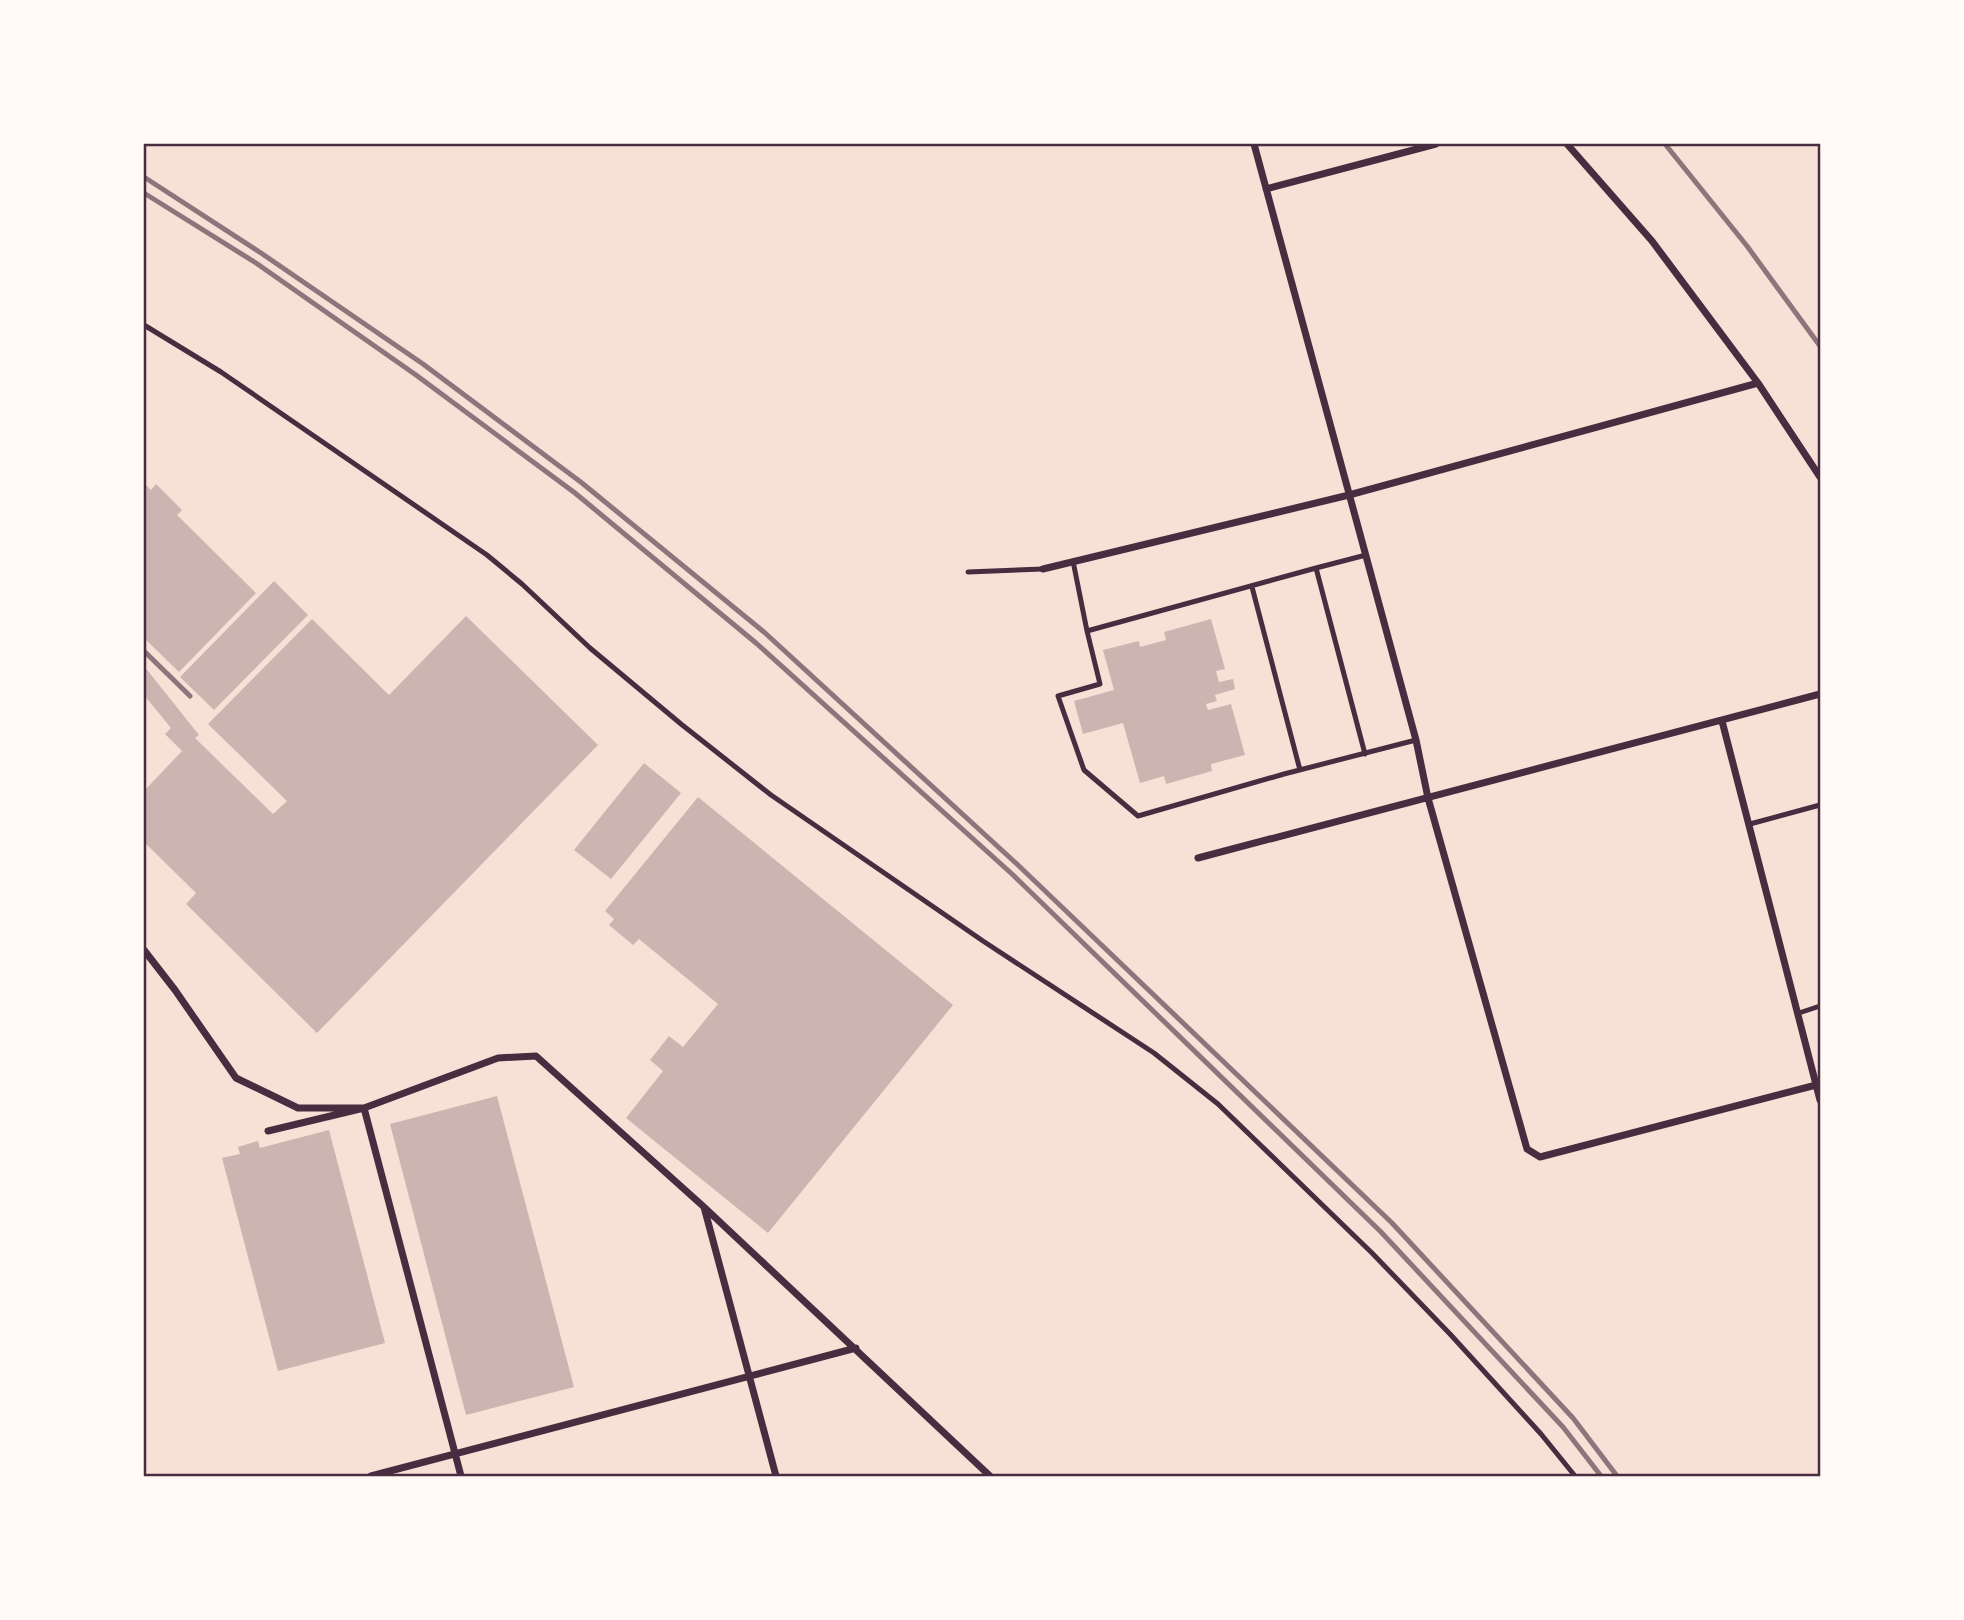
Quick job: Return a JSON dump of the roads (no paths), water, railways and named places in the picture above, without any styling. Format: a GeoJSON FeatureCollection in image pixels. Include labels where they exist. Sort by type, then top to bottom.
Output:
{"type":"FeatureCollection","features":[{"type":"Feature","properties":{"kind":"street"},"geometry":{"type":"LineString","coordinates":[[1254,144],[1416,740],[1429,798],[1527,1149],[1540,1157],[1818,1085]]}},
{"type":"Feature","properties":{"kind":"street"},"geometry":{"type":"LineString","coordinates":[[1266,189],[1436,144]]}},
{"type":"Feature","properties":{"kind":"street"},"geometry":{"type":"LineString","coordinates":[[1567,144],[1652,241],[1758,383],[1821,477]]}},
{"type":"Feature","properties":{"kind":"street"},"geometry":{"type":"LineString","coordinates":[[1043,569],[1349,495],[1758,383]]}},
{"type":"Feature","properties":{"kind":"street"},"geometry":{"type":"LineString","coordinates":[[1198,858],[1821,694]]}},
{"type":"Feature","properties":{"kind":"street"},"geometry":{"type":"LineString","coordinates":[[1722,721],[1821,1100]]}},
{"type":"Feature","properties":{"kind":"street"},"geometry":{"type":"LineString","coordinates":[[144,950],[236,1078],[298,1108],[363,1108]]}},
{"type":"Feature","properties":{"kind":"street"},"geometry":{"type":"LineString","coordinates":[[268,1131],[363,1108],[498,1058],[536,1056],[704,1207],[990,1476]]}},
{"type":"Feature","properties":{"kind":"street"},"geometry":{"type":"LineString","coordinates":[[363,1108],[460,1476]]}},
{"type":"Feature","properties":{"kind":"street"},"geometry":{"type":"LineString","coordinates":[[704,1207],[776,1476]]}},
{"type":"Feature","properties":{"kind":"street"},"geometry":{"type":"LineString","coordinates":[[371,1476],[856,1348]]}},
{"type":"Feature","properties":{"kind":"lane"},"geometry":{"type":"LineString","coordinates":[[144,325],[221,372],[487,555],[600,656],[771,795],[1190,1081],[1353,1235],[1450,1334],[1541,1434],[1575,1476]]}},
{"type":"Feature","properties":{"kind":"lane"},"geometry":{"type":"LineString","coordinates":[[1087,631],[1366,555]]}},
{"type":"Feature","properties":{"kind":"lane"},"geometry":{"type":"LineString","coordinates":[[1073,561],[1100,684],[1058,696],[1084,770],[1138,816],[1416,740]]}},
{"type":"Feature","properties":{"kind":"lane"},"geometry":{"type":"LineString","coordinates":[[1316,568],[1365,754]]}},
{"type":"Feature","properties":{"kind":"lane"},"geometry":{"type":"LineString","coordinates":[[968,572],[1043,569]]}},
{"type":"Feature","properties":{"kind":"lane"},"geometry":{"type":"LineString","coordinates":[[1252,587],[1300,770]]}},
{"type":"Feature","properties":{"kind":"lane"},"geometry":{"type":"LineString","coordinates":[[1750,824],[1821,805]]}},
{"type":"Feature","properties":{"kind":"lane"},"geometry":{"type":"LineString","coordinates":[[1799,1013],[1821,1006]]}},
{"type":"Feature","properties":{"kind":"railway"},"geometry":{"type":"LineString","coordinates":[[1665,144],[1747,246],[1820,346]]}},
{"type":"Feature","properties":{"kind":"railway"},"geometry":{"type":"LineString","coordinates":[[144,177],[423,364],[582,483],[764,632],[1019,866],[1392,1223],[1573,1418],[1617,1476]]}},
{"type":"Feature","properties":{"kind":"railway"},"geometry":{"type":"LineString","coordinates":[[144,193],[256,263],[416,375],[575,493],[756,643],[1012,874],[1381,1232],[1563,1427],[1601,1476]]}},
{"type":"Feature","properties":{"kind":"railway"},"geometry":{"type":"LineString","coordinates":[[144,651],[190,696]]}}]}
